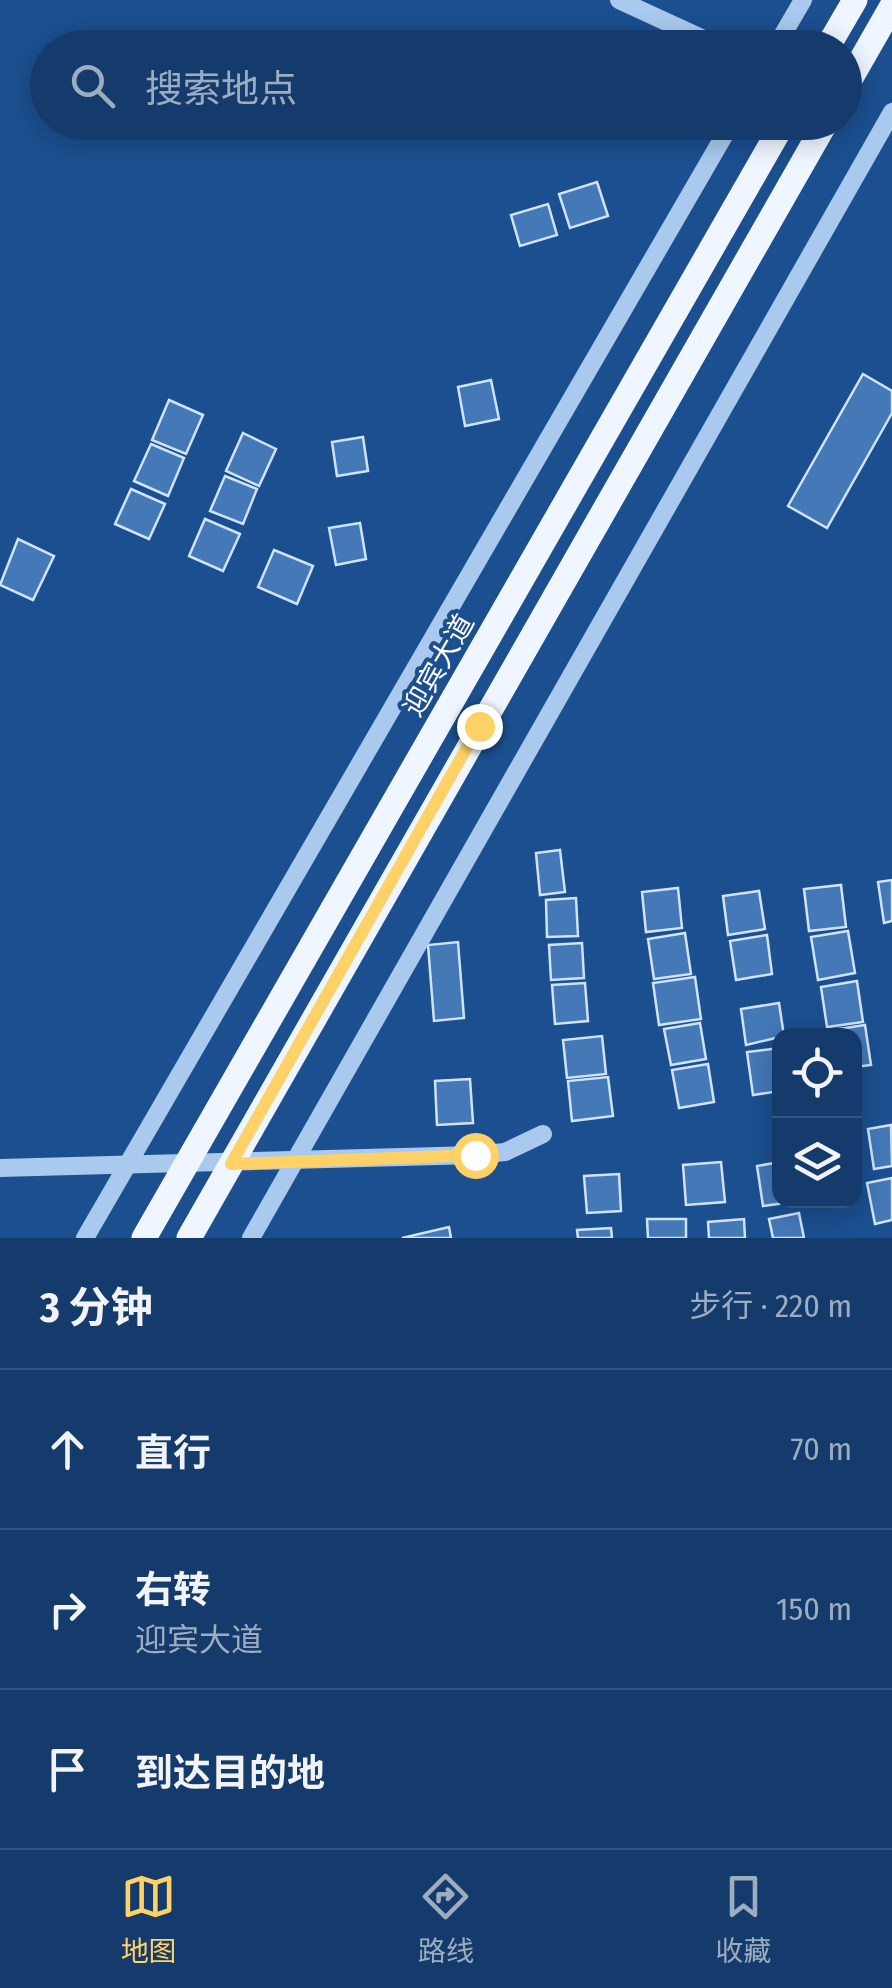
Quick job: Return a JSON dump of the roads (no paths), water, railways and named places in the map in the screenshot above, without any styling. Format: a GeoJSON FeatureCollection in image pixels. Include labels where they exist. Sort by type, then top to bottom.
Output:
{"type":"FeatureCollection","features":[{"type":"Feature","properties":{"kind":"main road"},"geometry":{"type":"LineString","coordinates":[[837,30],[854,0]]}},
{"type":"Feature","properties":{"kind":"main road"},"geometry":{"type":"LineString","coordinates":[[862,58],[892,6]]}},
{"type":"Feature","properties":{"kind":"main road","name":"迎宾大道"},"geometry":{"type":"LineString","coordinates":[[144,1238],[774,140]]}},
{"type":"Feature","properties":{"kind":"main road"},"geometry":{"type":"LineString","coordinates":[[189,1238],[816,140]]}},
{"type":"Feature","properties":{"kind":"street"},"geometry":{"type":"LineString","coordinates":[[619,0],[684,30]]}},
{"type":"Feature","properties":{"kind":"street"},"geometry":{"type":"LineString","coordinates":[[786,30],[803,0]]}},
{"type":"Feature","properties":{"kind":"street"},"geometry":{"type":"LineString","coordinates":[[251,1238],[892,112]]}},
{"type":"Feature","properties":{"kind":"street"},"geometry":{"type":"LineString","coordinates":[[84,1238],[722,140]]}},
{"type":"Feature","properties":{"kind":"street"},"geometry":{"type":"LineString","coordinates":[[0,1168],[475,1155],[506,1152],[543,1134]]}}]}
